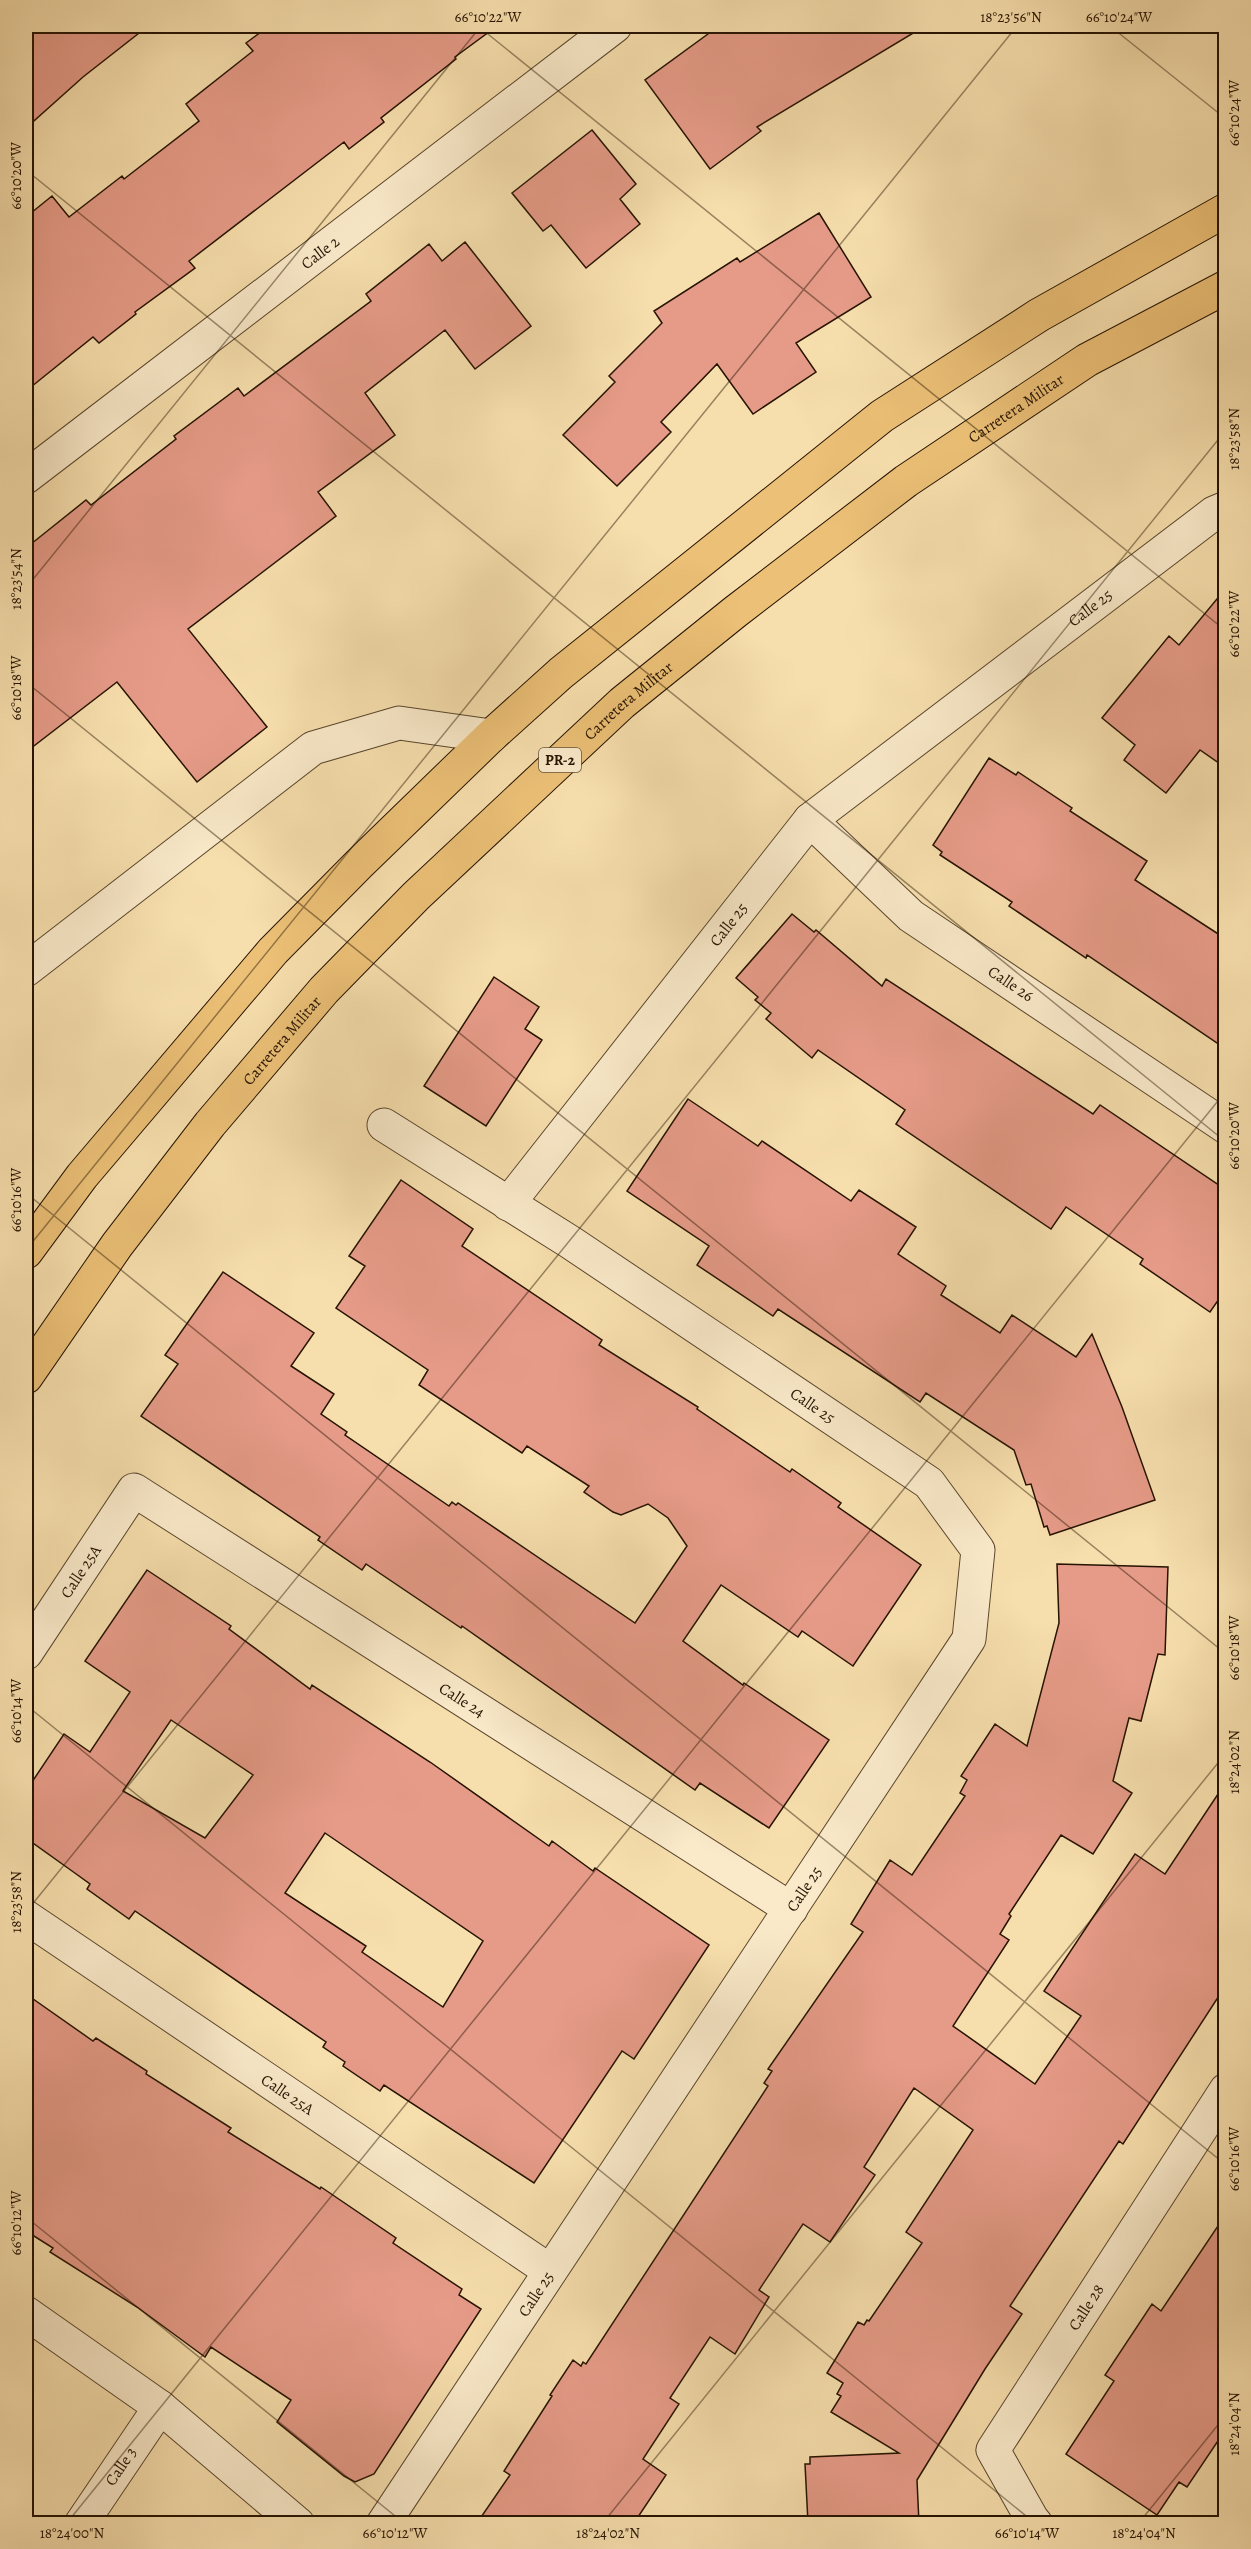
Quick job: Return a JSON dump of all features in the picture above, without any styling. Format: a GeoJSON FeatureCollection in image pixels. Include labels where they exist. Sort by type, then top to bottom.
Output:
{"type":"FeatureCollection","features":[{"type":"Feature","properties":{"kind":"main road"},"geometry":{"type":"LineString","coordinates":[[26,1252],[82,1176],[273,951],[358,864],[491,736],[561,673],[882,416],[1039,315],[1226,210]]}},
{"type":"Feature","properties":{"kind":"main road","name":"Carretera Militar"},"geometry":{"type":"LineString","coordinates":[[26,1377],[117,1245],[203,1133],[324,990],[425,888],[622,703],[735,612],[906,482],[1088,360],[1226,287]]}},
{"type":"Feature","properties":{"kind":"street","name":"Calle 2"},"geometry":{"type":"LineString","coordinates":[[26,477],[615,26]]}},
{"type":"Feature","properties":{"kind":"street","name":"Calle 25"},"geometry":{"type":"LineString","coordinates":[[383,2523],[969,1639],[978,1550],[929,1483],[570,1242],[508,1204],[810,820],[1222,517]]}},
{"type":"Feature","properties":{"kind":"street"},"geometry":{"type":"LineString","coordinates":[[26,970],[313,748],[399,723],[491,736]]}},
{"type":"Feature","properties":{"kind":"street","name":"Calle 26"},"geometry":{"type":"LineString","coordinates":[[810,820],[911,916],[1226,1127]]}},
{"type":"Feature","properties":{"kind":"street"},"geometry":{"type":"LineString","coordinates":[[384,1125],[508,1204]]}},
{"type":"Feature","properties":{"kind":"street","name":"Calle 24"},"geometry":{"type":"LineString","coordinates":[[134,1490],[791,1909]]}},
{"type":"Feature","properties":{"kind":"street","name":"Calle 25A"},"geometry":{"type":"LineString","coordinates":[[26,1653],[134,1490]]}},
{"type":"Feature","properties":{"kind":"street","name":"Calle 25A"},"geometry":{"type":"LineString","coordinates":[[26,1917],[550,2271]]}},
{"type":"Feature","properties":{"kind":"street","name":"Calle 28"},"geometry":{"type":"LineString","coordinates":[[1036,2523],[993,2450],[1226,2090]]}},
{"type":"Feature","properties":{"kind":"street"},"geometry":{"type":"LineString","coordinates":[[26,2313],[160,2407],[298,2523]]}},
{"type":"Feature","properties":{"kind":"street","name":"Calle 3"},"geometry":{"type":"LineString","coordinates":[[81,2523],[160,2407]]}},
{"type":"Feature","properties":{"kind":"building"},"geometry":{"type":"Polygon","coordinates":[[[26,26],[148,26],[83,77],[26,128],[26,26]]]}},
{"type":"Feature","properties":{"kind":"building"},"geometry":{"type":"Polygon","coordinates":[[[269,26],[497,26],[455,57],[456,59],[381,118],[384,122],[349,149],[344,142],[189,261],[195,268],[135,312],[136,314],[99,343],[93,337],[26,391],[26,217],[52,196],[69,217],[122,176],[124,179],[199,121],[186,104],[253,51],[246,43],[269,26]]]}},
{"type":"Feature","properties":{"kind":"building"},"geometry":{"type":"Polygon","coordinates":[[[719,26],[925,26],[757,127],[761,131],[710,169],[645,80],[719,26]]]}},
{"type":"Feature","properties":{"kind":"building"},"geometry":{"type":"Polygon","coordinates":[[[592,130],[636,184],[620,199],[640,224],[586,268],[551,225],[543,231],[512,193],[592,130]]]}},
{"type":"Feature","properties":{"kind":"building"},"geometry":{"type":"Polygon","coordinates":[[[819,213],[871,297],[796,343],[816,372],[753,414],[717,364],[661,422],[671,432],[617,486],[563,435],[615,382],[609,376],[662,323],[654,311],[737,258],[740,262],[819,213]]]}},
{"type":"Feature","properties":{"kind":"building"},"geometry":{"type":"Polygon","coordinates":[[[465,242],[531,326],[475,369],[445,330],[365,393],[395,435],[318,492],[336,516],[188,629],[267,727],[197,782],[117,682],[26,752],[26,548],[86,500],[91,505],[176,439],[174,436],[238,388],[244,396],[371,301],[366,294],[429,244],[442,261],[465,242]]]}},
{"type":"Feature","properties":{"kind":"building"},"geometry":{"type":"Polygon","coordinates":[[[1226,588],[1226,768],[1200,750],[1166,793],[1124,760],[1135,745],[1102,718],[1169,636],[1179,645],[1226,588]]]}},
{"type":"Feature","properties":{"kind":"building"},"geometry":{"type":"Polygon","coordinates":[[[989,758],[1016,775],[1018,772],[1072,808],[1070,811],[1147,861],[1135,880],[1226,939],[1226,1049],[1087,955],[1086,958],[1009,906],[1012,902],[940,855],[942,852],[933,845],[989,758]]]}},
{"type":"Feature","properties":{"kind":"building"},"geometry":{"type":"Polygon","coordinates":[[[792,914],[814,932],[816,930],[882,986],[886,979],[1093,1114],[1100,1105],[1226,1190],[1226,1289],[1210,1312],[1140,1264],[1143,1259],[1066,1207],[1051,1229],[896,1124],[905,1110],[818,1050],[812,1058],[766,1019],[771,1013],[755,1000],[758,997],[736,978],[792,914]]]}},
{"type":"Feature","properties":{"kind":"building"},"geometry":{"type":"Polygon","coordinates":[[[494,977],[539,1007],[525,1029],[542,1040],[486,1126],[424,1086],[494,977]]]}},
{"type":"Feature","properties":{"kind":"building"},"geometry":{"type":"Polygon","coordinates":[[[688,1099],[758,1146],[762,1141],[851,1201],[859,1190],[916,1227],[898,1254],[946,1286],[941,1295],[1000,1333],[1012,1315],[1076,1357],[1092,1334],[1122,1407],[1155,1500],[1050,1535],[1047,1526],[1044,1527],[1031,1484],[1026,1485],[1014,1450],[926,1393],[920,1402],[778,1309],[773,1316],[697,1265],[709,1246],[627,1191],[688,1099]]]}},
{"type":"Feature","properties":{"kind":"building"},"geometry":{"type":"Polygon","coordinates":[[[401,1180],[473,1229],[462,1246],[602,1340],[599,1345],[698,1407],[697,1409],[790,1472],[792,1469],[841,1503],[838,1507],[921,1565],[853,1666],[802,1631],[798,1637],[721,1585],[683,1641],[743,1685],[744,1683],[829,1740],[769,1828],[700,1783],[695,1790],[462,1626],[461,1628],[366,1564],[362,1570],[318,1540],[320,1537],[141,1416],[178,1364],[165,1355],[223,1272],[314,1333],[291,1366],[334,1394],[321,1414],[347,1432],[345,1435],[449,1506],[452,1502],[456,1505],[458,1503],[635,1623],[687,1546],[668,1518],[648,1504],[621,1515],[613,1512],[584,1492],[589,1486],[527,1446],[522,1453],[419,1385],[428,1370],[336,1308],[365,1266],[349,1256],[401,1180]]]}},
{"type":"Feature","properties":{"kind":"building"},"geometry":{"type":"Polygon","coordinates":[[[1057,1564],[1168,1567],[1165,1655],[1158,1654],[1141,1721],[1129,1718],[1113,1781],[1132,1793],[1093,1854],[1061,1835],[1009,1914],[1011,1916],[1000,1934],[1009,1940],[953,2026],[1035,2084],[1081,2016],[1044,1991],[1135,1854],[1165,1874],[1226,1782],[1226,1985],[1123,2144],[1119,2141],[1010,2306],[1022,2314],[985,2369],[917,2480],[919,2523],[808,2523],[805,2464],[810,2464],[810,2457],[899,2453],[831,2412],[841,2396],[837,2394],[843,2383],[827,2373],[858,2322],[864,2325],[867,2320],[869,2321],[922,2243],[906,2232],[973,2130],[914,2088],[864,2167],[875,2175],[830,2242],[803,2224],[759,2290],[769,2297],[735,2354],[710,2337],[670,2398],[679,2404],[643,2459],[666,2475],[634,2523],[477,2523],[510,2475],[504,2471],[573,2360],[581,2366],[583,2362],[586,2364],[768,2086],[764,2083],[772,2071],[768,2069],[863,1932],[851,1924],[890,1860],[912,1875],[965,1796],[960,1793],[967,1780],[961,1776],[995,1724],[1027,1746],[1059,1623],[1057,1564]]]}},
{"type":"Feature","properties":{"kind":"building"},"geometry":{"type":"Polygon","coordinates":[[[147,1570],[231,1626],[229,1629],[310,1689],[312,1685],[430,1762],[549,1846],[552,1841],[593,1871],[595,1868],[709,1945],[634,2059],[622,2051],[534,2183],[384,2085],[380,2091],[343,2066],[345,2062],[323,2047],[326,2042],[135,1911],[129,1919],[87,1889],[90,1884],[26,1838],[26,1791],[64,1734],[90,1752],[130,1692],[85,1661],[147,1570]],[[171,1720],[123,1791],[205,1838],[253,1775],[171,1720]],[[325,1833],[285,1893],[366,1946],[362,1952],[443,2007],[483,1941],[325,1833]]]}},
{"type":"Feature","properties":{"kind":"building"},"geometry":{"type":"Polygon","coordinates":[[[26,1994],[93,2041],[96,2038],[147,2071],[146,2074],[231,2128],[228,2132],[320,2189],[321,2187],[396,2238],[393,2243],[462,2289],[459,2295],[481,2309],[374,2474],[355,2482],[344,2476],[277,2422],[291,2400],[211,2347],[205,2357],[137,2307],[50,2252],[53,2248],[26,2231],[26,1994]]]}},
{"type":"Feature","properties":{"kind":"building"},"geometry":{"type":"Polygon","coordinates":[[[1226,2214],[1226,2429],[1187,2487],[1179,2482],[1157,2515],[1066,2454],[1114,2381],[1105,2375],[1152,2304],[1161,2311],[1226,2214]]]}}]}
